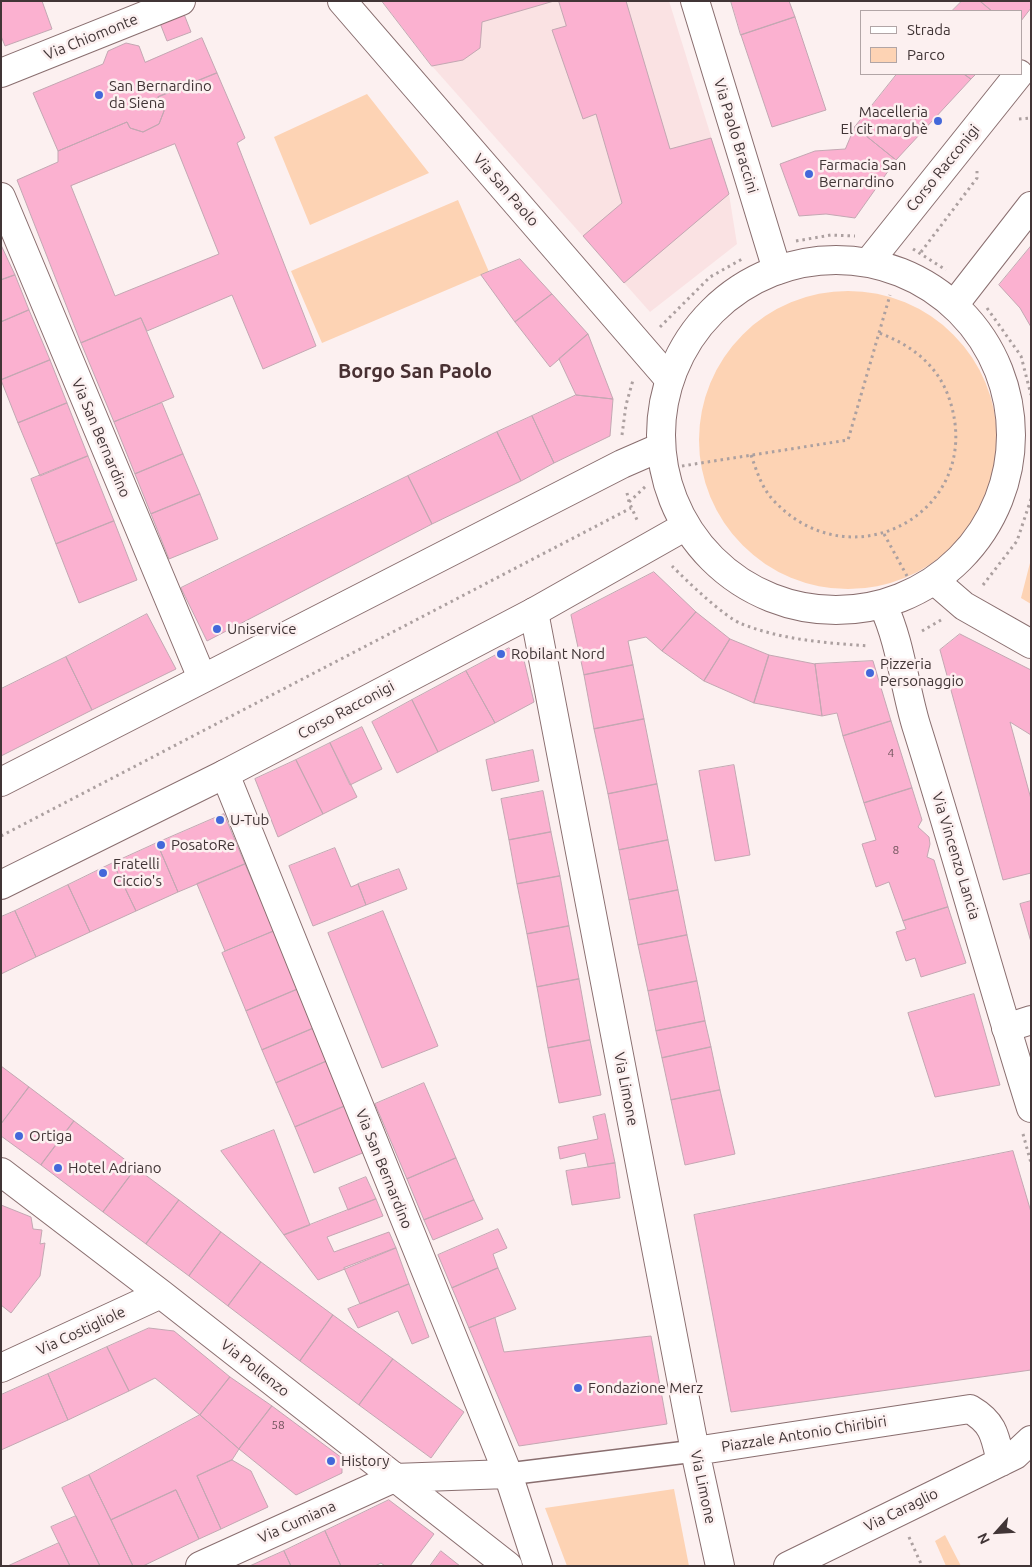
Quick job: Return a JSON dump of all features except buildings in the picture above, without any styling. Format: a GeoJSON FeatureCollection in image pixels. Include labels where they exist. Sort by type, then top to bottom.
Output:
{"type":"FeatureCollection","features":[{"type":"Feature","properties":{"kind":"street","name":"Via Chiomonte"},"geometry":{"type":"LineString","coordinates":[[1,73],[181,1]]}},
{"type":"Feature","properties":{"kind":"street","name":"Via San Paolo"},"geometry":{"type":"LineString","coordinates":[[342,1],[670,379]]}},
{"type":"Feature","properties":{"kind":"street","name":"Via Paolo Braccini"},"geometry":{"type":"LineString","coordinates":[[695,1],[773,257]]}},
{"type":"Feature","properties":{"kind":"street","name":"Corso Racconigi"},"geometry":{"type":"LineString","coordinates":[[1022,70],[1031,59]]}},
{"type":"Feature","properties":{"kind":"street","name":"Corso Racconigi"},"geometry":{"type":"LineString","coordinates":[[868,263],[886,237],[1018,75]]}},
{"type":"Feature","properties":{"kind":"street","name":"Via San Bernardino"},"geometry":{"type":"LineString","coordinates":[[1,197],[202,678]]}},
{"type":"Feature","properties":{"kind":"street"},"geometry":{"type":"LineString","coordinates":[[961,295],[1031,206]]}},
{"type":"Feature","properties":{"kind":"street"},"geometry":{"type":"LineString","coordinates":[[773,257],[868,263],[961,295],[984,344],[1020,409],[1009,461],[996,508],[971,548],[935,580],[910,595],[883,605],[826,611],[771,599],[722,569],[686,526],[672,499],[662,458],[662,412],[670,379],[694,332],[731,294],[773,257]]}},
{"type":"Feature","properties":{"kind":"street"},"geometry":{"type":"LineString","coordinates":[[1,782],[622,464],[662,458]]}},
{"type":"Feature","properties":{"kind":"street","name":"Corso Racconigi"},"geometry":{"type":"LineString","coordinates":[[1,885],[225,774],[534,612],[686,526]]}},
{"type":"Feature","properties":{"kind":"street"},"geometry":{"type":"LineString","coordinates":[[935,580],[964,606],[1031,644]]}},
{"type":"Feature","properties":{"kind":"street","name":"Via Vincenzo Lancia"},"geometry":{"type":"LineString","coordinates":[[883,605],[898,644],[913,713],[952,840],[1018,1024],[1031,1108]]}},
{"type":"Feature","properties":{"kind":"street","name":"Via Limone"},"geometry":{"type":"LineString","coordinates":[[534,612],[695,1451],[720,1566]]}},
{"type":"Feature","properties":{"kind":"street","name":"Via San Bernardino"},"geometry":{"type":"LineString","coordinates":[[225,774],[508,1474],[538,1566]]}},
{"type":"Feature","properties":{"kind":"street","name":"Via Pollenzo"},"geometry":{"type":"LineString","coordinates":[[1,1172],[161,1294],[508,1566]]}},
{"type":"Feature","properties":{"kind":"street","name":"Via Costigliole"},"geometry":{"type":"LineString","coordinates":[[1,1368],[161,1294]]}},
{"type":"Feature","properties":{"kind":"street","name":"Piazzale Antonio Chiribiri"},"geometry":{"type":"LineString","coordinates":[[394,1478],[508,1474],[695,1451],[970,1409],[985,1418],[994,1435],[1019,1454]]}},
{"type":"Feature","properties":{"kind":"street","name":"Via Caraglio"},"geometry":{"type":"LineString","coordinates":[[788,1566],[1019,1454]]}},
{"type":"Feature","properties":{"kind":"street","name":"Via Cumiana"},"geometry":{"type":"LineString","coordinates":[[200,1566],[394,1478]]}},
{"type":"Feature","properties":{"kind":"path"},"geometry":{"type":"LineString","coordinates":[[871,646],[810,642],[740,623],[697,590],[650,545],[628,502],[622,464],[621,441],[626,405],[643,346],[710,277],[773,257],[831,235],[886,237],[921,252],[961,295],[999,322],[1021,356],[1031,395]]}},
{"type":"Feature","properties":{"kind":"path"},"geometry":{"type":"LineString","coordinates":[[628,502],[662,458],[751,455],[848,440],[890,295]]}},
{"type":"Feature","properties":{"kind":"path"},"geometry":{"type":"LineString","coordinates":[[751,455],[760,480],[774,501],[797,522],[825,535],[855,539],[884,534],[911,521],[933,501],[948,476],[956,448],[956,425],[946,387],[932,366],[913,350],[897,340],[878,333]]}},
{"type":"Feature","properties":{"kind":"path"},"geometry":{"type":"LineString","coordinates":[[1,836],[631,508]]}},
{"type":"Feature","properties":{"kind":"path"},"geometry":{"type":"LineString","coordinates":[[884,534],[907,576]]}},
{"type":"Feature","properties":{"kind":"path"},"geometry":{"type":"LineString","coordinates":[[908,1536],[922,1566]]}},
{"type":"Feature","properties":{"kind":"shaded area"},"geometry":{"type":"Polygon","coordinates":[[[382,1],[669,1],[729,194],[737,244],[650,312],[432,66],[382,1]]]}},
{"type":"Feature","properties":{"kind":"green space"},"geometry":{"type":"Polygon","coordinates":[[[367,94],[429,173],[310,225],[274,137],[367,94]]]}},
{"type":"Feature","properties":{"kind":"green space"},"geometry":{"type":"Polygon","coordinates":[[[458,200],[489,272],[322,343],[291,271],[458,200]]]}},
{"type":"Feature","properties":{"kind":"green space"},"geometry":{"type":"Polygon","coordinates":[[[848,291],[877,294],[905,302],[931,316],[954,334],[972,357],[986,383],[994,411],[997,440],[994,469],[986,497],[972,523],[954,546],[931,564],[905,578],[877,586],[848,589],[819,586],[791,578],[765,564],[742,546],[724,523],[710,497],[702,469],[699,440],[702,411],[710,383],[724,357],[742,334],[765,316],[791,302],[819,294],[848,291]]]}},
{"type":"Feature","properties":{"kind":"green space"},"geometry":{"type":"Polygon","coordinates":[[[1031,559],[1031,604],[1021,598],[1031,559]]]}},
{"type":"Feature","properties":{"kind":"green space"},"geometry":{"type":"Polygon","coordinates":[[[674,1489],[689,1566],[567,1566],[545,1508],[674,1489]]]}},
{"type":"Feature","properties":{"kind":"green space"},"geometry":{"type":"Polygon","coordinates":[[[945,1535],[961,1566],[946,1566],[935,1541],[945,1535]]]}},
{"type":"Feature","properties":{"kind":"place","name":"San Bernardino da Siena"},"geometry":{"type":"Point","coordinates":[99,95]}},
{"type":"Feature","properties":{"kind":"place","name":"Macelleria El cit marghè"},"geometry":{"type":"Point","coordinates":[938,121]}},
{"type":"Feature","properties":{"kind":"place","name":"Farmacia San Bernardino"},"geometry":{"type":"Point","coordinates":[809,174]}},
{"type":"Feature","properties":{"kind":"place","name":"Uniservice"},"geometry":{"type":"Point","coordinates":[217,629]}},
{"type":"Feature","properties":{"kind":"place","name":"Robilant Nord"},"geometry":{"type":"Point","coordinates":[501,654]}},
{"type":"Feature","properties":{"kind":"place","name":"Pizzeria Personaggio"},"geometry":{"type":"Point","coordinates":[870,673]}},
{"type":"Feature","properties":{"kind":"place","name":"U-Tub"},"geometry":{"type":"Point","coordinates":[220,820]}},
{"type":"Feature","properties":{"kind":"place","name":"PosatoRe"},"geometry":{"type":"Point","coordinates":[161,845]}},
{"type":"Feature","properties":{"kind":"place","name":"Fratelli Ciccio's"},"geometry":{"type":"Point","coordinates":[103,873]}},
{"type":"Feature","properties":{"kind":"place","name":"Ortiga"},"geometry":{"type":"Point","coordinates":[19,1136]}},
{"type":"Feature","properties":{"kind":"place","name":"Hotel Adriano"},"geometry":{"type":"Point","coordinates":[58,1168]}},
{"type":"Feature","properties":{"kind":"place","name":"Fondazione Merz"},"geometry":{"type":"Point","coordinates":[578,1388]}},
{"type":"Feature","properties":{"kind":"place","name":"History"},"geometry":{"type":"Point","coordinates":[331,1461]}},
{"type":"Feature","properties":{"kind":"district","name":"Borgo San Paolo"},"geometry":{"type":"Point","coordinates":[415,371]}}]}
